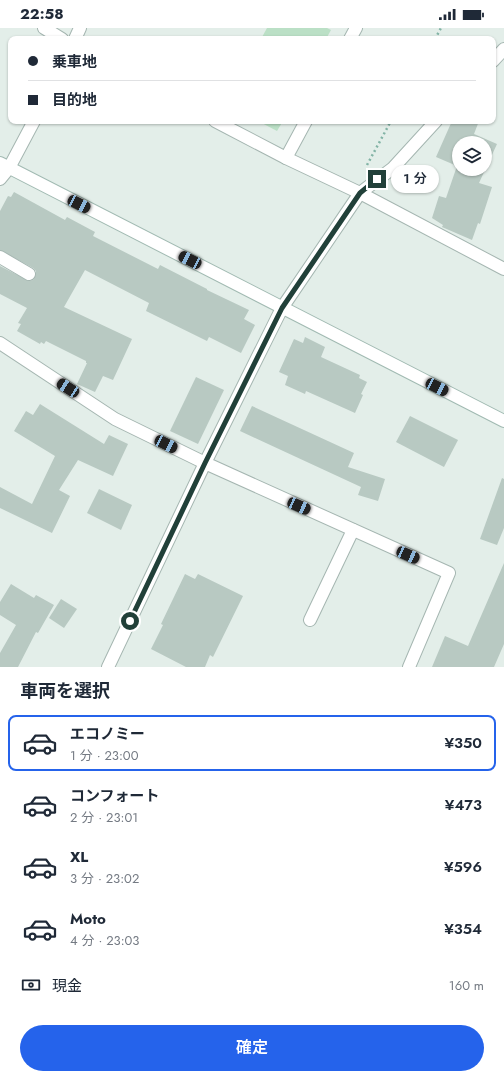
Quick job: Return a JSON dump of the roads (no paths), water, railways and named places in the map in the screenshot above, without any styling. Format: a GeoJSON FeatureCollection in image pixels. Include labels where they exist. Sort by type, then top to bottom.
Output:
{"type":"FeatureCollection","features":[{"type":"Feature","properties":{"kind":"street"},"geometry":{"type":"LineString","coordinates":[[44,28],[57,36]]}},
{"type":"Feature","properties":{"kind":"street"},"geometry":{"type":"LineString","coordinates":[[496,58],[504,49]]}},
{"type":"Feature","properties":{"kind":"street"},"geometry":{"type":"LineString","coordinates":[[0,179],[5,166],[32,124]]}},
{"type":"Feature","properties":{"kind":"street"},"geometry":{"type":"LineString","coordinates":[[221,124],[504,269]]}},
{"type":"Feature","properties":{"kind":"street"},"geometry":{"type":"LineString","coordinates":[[286,158],[304,124]]}},
{"type":"Feature","properties":{"kind":"street"},"geometry":{"type":"LineString","coordinates":[[108,667],[205,463],[282,308],[356,192],[393,168],[433,124]]}},
{"type":"Feature","properties":{"kind":"street"},"geometry":{"type":"LineString","coordinates":[[5,166],[504,421]]}},
{"type":"Feature","properties":{"kind":"street"},"geometry":{"type":"LineString","coordinates":[[0,257],[29,274]]}},
{"type":"Feature","properties":{"kind":"street"},"geometry":{"type":"LineString","coordinates":[[0,343],[114,418],[205,463],[449,573],[409,667]]}},
{"type":"Feature","properties":{"kind":"street"},"geometry":{"type":"LineString","coordinates":[[310,620],[353,530]]}}]}
